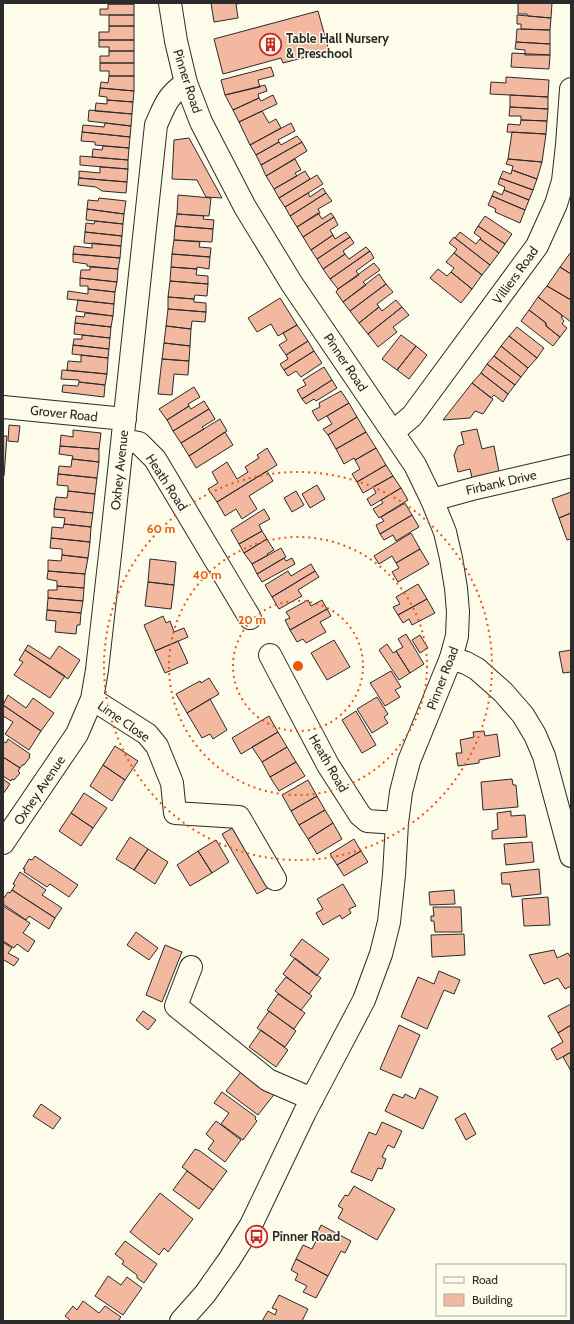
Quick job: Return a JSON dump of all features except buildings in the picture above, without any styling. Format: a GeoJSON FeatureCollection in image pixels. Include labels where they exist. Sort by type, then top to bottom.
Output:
{"type":"FeatureCollection","features":[{"type":"Feature","properties":{"kind":"street","name":"Pinner Road"},"geometry":{"type":"LineString","coordinates":[[170,3],[176,41],[186,83],[202,122],[245,208],[292,284],[415,465],[432,500],[445,532],[456,588],[458,612],[457,636],[451,658],[409,761],[401,792],[389,922],[381,954],[364,1000],[312,1099],[251,1225],[213,1283],[182,1321]]}},
{"type":"Feature","properties":{"kind":"street","name":"Oxhey Avenue"},"geometry":{"type":"LineString","coordinates":[[3,844],[77,734],[92,699],[97,670],[124,430],[156,125],[167,100],[174,91],[186,83]]}},
{"type":"Feature","properties":{"kind":"street","name":"Villiers Road"},"geometry":{"type":"LineString","coordinates":[[393,432],[412,416],[537,246],[567,181],[571,89]]}},
{"type":"Feature","properties":{"kind":"street","name":"Grover Road"},"geometry":{"type":"LineString","coordinates":[[3,407],[124,430]]}},
{"type":"Feature","properties":{"kind":"street","name":"Heath Road"},"geometry":{"type":"LineString","coordinates":[[124,430],[155,459],[250,618]]}},
{"type":"Feature","properties":{"kind":"street","name":"Firbank Drive"},"geometry":{"type":"LineString","coordinates":[[432,500],[476,488],[571,466]]}},
{"type":"Feature","properties":{"kind":"street","name":"Heath Road"},"geometry":{"type":"LineString","coordinates":[[270,654],[328,766],[360,815],[367,821],[397,823]]}},
{"type":"Feature","properties":{"kind":"street"},"geometry":{"type":"LineString","coordinates":[[451,658],[466,663],[476,669],[503,692],[523,715],[535,735],[544,756],[571,856]]}},
{"type":"Feature","properties":{"kind":"street","name":"Lime Close"},"geometry":{"type":"LineString","coordinates":[[92,699],[147,734],[158,746],[172,783],[175,812],[239,817],[275,879]]}},
{"type":"Feature","properties":{"kind":"street"},"geometry":{"type":"LineString","coordinates":[[191,967],[176,1006],[268,1080],[312,1099]]}},
{"type":"Feature","properties":{"kind":"place","name":"Table Hall Nursery & Preschool"},"geometry":{"type":"Point","coordinates":[271,45]}},
{"type":"Feature","properties":{"kind":"place","name":"Pinner Road"},"geometry":{"type":"Point","coordinates":[257,1236]}}]}
